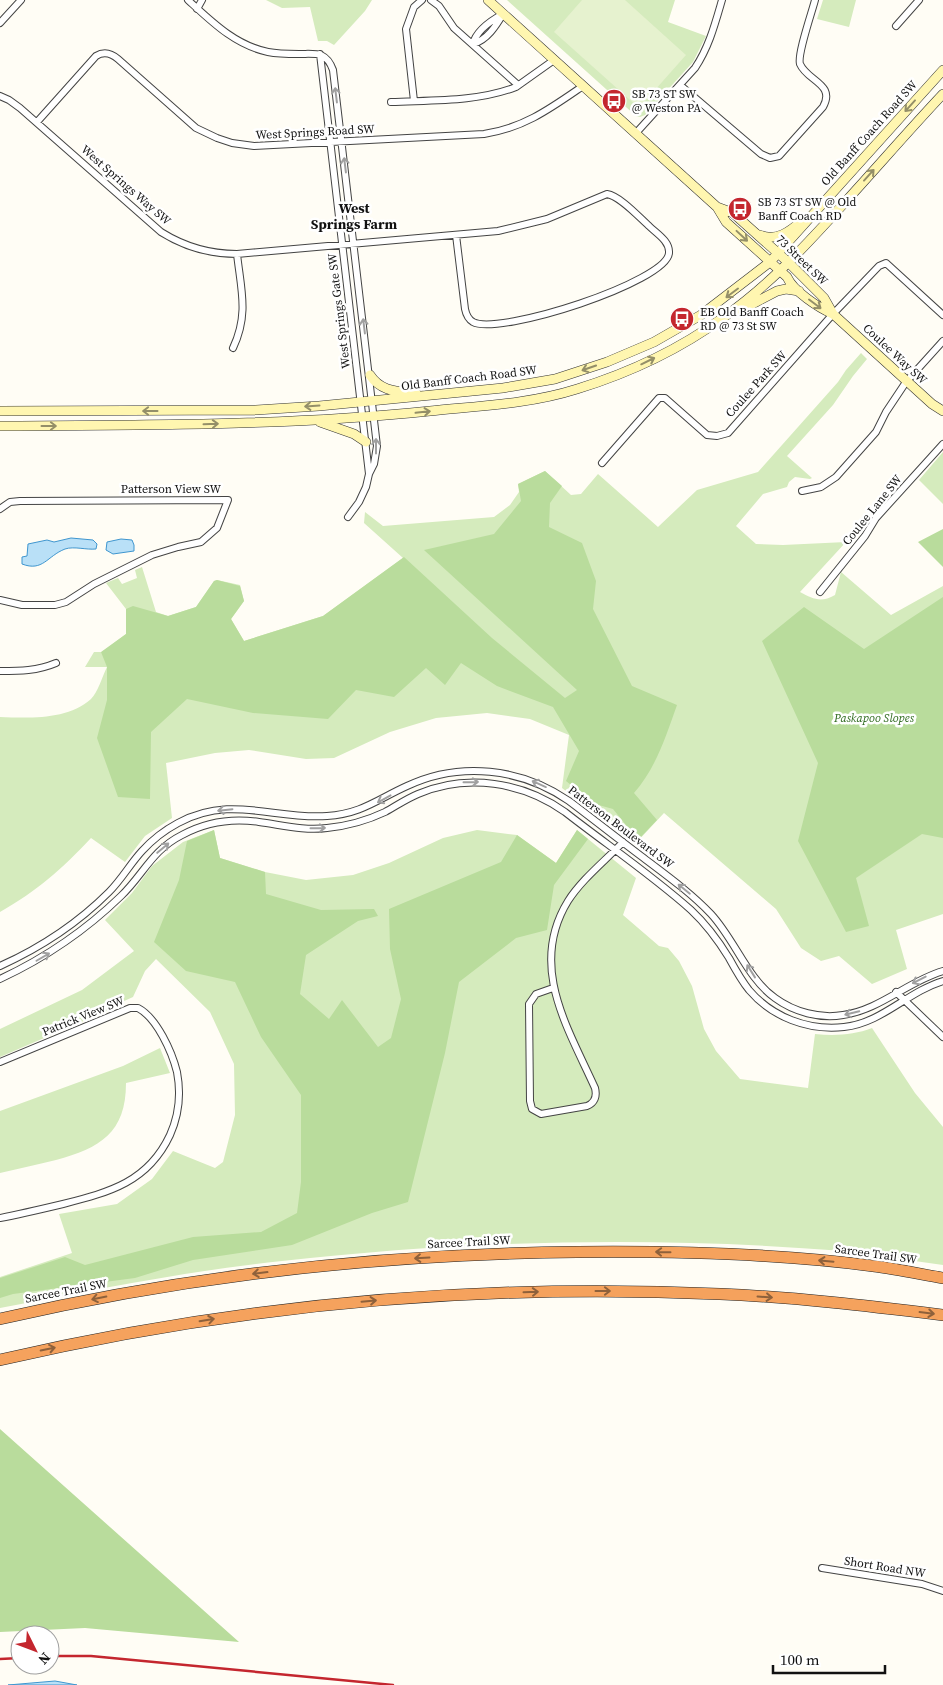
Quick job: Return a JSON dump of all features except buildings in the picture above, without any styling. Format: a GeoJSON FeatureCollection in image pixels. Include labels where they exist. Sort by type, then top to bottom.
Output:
{"type":"FeatureCollection","features":[{"type":"Feature","properties":{"kind":"highway","name":"Sarcee Trail SW"},"geometry":{"type":"LineString","coordinates":[[0,1319],[119,1295],[206,1280],[275,1271],[416,1258],[542,1252],[662,1252],[769,1257],[874,1266],[943,1278]]}},
{"type":"Feature","properties":{"kind":"highway"},"geometry":{"type":"LineString","coordinates":[[874,1266],[943,1272]]}},
{"type":"Feature","properties":{"kind":"highway"},"geometry":{"type":"LineString","coordinates":[[0,1360],[102,1338],[238,1316],[363,1301],[464,1295],[581,1291],[722,1294],[943,1314]]}},
{"type":"Feature","properties":{"kind":"main road","name":"73 Street SW"},"geometry":{"type":"LineString","coordinates":[[488,0],[717,206],[733,213],[789,263],[824,298],[833,314]]}},
{"type":"Feature","properties":{"kind":"main road","name":"Old Banff Coach Road SW"},"geometry":{"type":"LineString","coordinates":[[0,411],[256,410],[361,402],[444,395],[529,384],[555,379],[607,362],[654,342],[701,315],[753,277],[778,254],[943,70]]}},
{"type":"Feature","properties":{"kind":"main road"},"geometry":{"type":"LineString","coordinates":[[710,327],[755,294],[789,263],[943,94]]}},
{"type":"Feature","properties":{"kind":"main road"},"geometry":{"type":"LineString","coordinates":[[754,232],[763,237],[770,238],[782,235],[826,199]]}},
{"type":"Feature","properties":{"kind":"main road","name":"73 Street SW"},"geometry":{"type":"LineString","coordinates":[[717,206],[726,222],[799,291],[816,306],[833,314]]}},
{"type":"Feature","properties":{"kind":"main road"},"geometry":{"type":"LineString","coordinates":[[0,426],[188,425],[363,418],[527,400],[576,389],[645,363],[777,291],[786,289],[799,291]]}},
{"type":"Feature","properties":{"kind":"main road","name":"Coulee Way SW"},"geometry":{"type":"LineString","coordinates":[[833,314],[906,382],[943,411]]}},
{"type":"Feature","properties":{"kind":"main road"},"geometry":{"type":"LineString","coordinates":[[370,375],[376,383],[390,390],[444,395]]}},
{"type":"Feature","properties":{"kind":"main road"},"geometry":{"type":"LineString","coordinates":[[315,420],[354,434],[366,442]]}},
{"type":"Feature","properties":{"kind":"street"},"geometry":{"type":"LineString","coordinates":[[0,24],[21,0]]}},
{"type":"Feature","properties":{"kind":"street"},"geometry":{"type":"LineString","coordinates":[[188,0],[225,33],[253,47],[279,53],[320,54]]}},
{"type":"Feature","properties":{"kind":"street"},"geometry":{"type":"LineString","coordinates":[[197,8],[202,0]]}},
{"type":"Feature","properties":{"kind":"street"},"geometry":{"type":"LineString","coordinates":[[414,101],[406,29],[414,7],[422,0]]}},
{"type":"Feature","properties":{"kind":"street"},"geometry":{"type":"LineString","coordinates":[[431,0],[439,6],[454,28],[518,85]]}},
{"type":"Feature","properties":{"kind":"street"},"geometry":{"type":"LineString","coordinates":[[636,134],[696,68],[713,33],[722,0]]}},
{"type":"Feature","properties":{"kind":"street"},"geometry":{"type":"LineString","coordinates":[[680,85],[761,154],[770,158],[779,156],[824,107],[827,101],[826,91],[804,70],[799,60],[816,0]]}},
{"type":"Feature","properties":{"kind":"street"},"geometry":{"type":"LineString","coordinates":[[896,26],[919,0]]}},
{"type":"Feature","properties":{"kind":"street"},"geometry":{"type":"LineString","coordinates":[[473,44],[480,42],[496,25],[502,14]]}},
{"type":"Feature","properties":{"kind":"street","name":"West Springs Road SW"},"geometry":{"type":"LineString","coordinates":[[37,122],[96,56],[104,53],[114,55],[196,128],[232,143],[254,146],[484,134],[500,131],[533,118],[583,86]]}},
{"type":"Feature","properties":{"kind":"street","name":"West Springs Gate SW"},"geometry":{"type":"LineString","coordinates":[[320,54],[330,63],[333,70],[375,416],[376,456],[374,464],[366,487],[348,517]]}},
{"type":"Feature","properties":{"kind":"street","name":"West Springs Gate SW"},"geometry":{"type":"LineString","coordinates":[[320,54],[369,474]]}},
{"type":"Feature","properties":{"kind":"street"},"geometry":{"type":"LineString","coordinates":[[391,102],[473,98],[509,89],[518,85],[554,60]]}},
{"type":"Feature","properties":{"kind":"street","name":"West Springs Way SW"},"geometry":{"type":"LineString","coordinates":[[0,96],[9,100],[37,122],[161,232],[187,246],[208,252],[238,254],[498,231],[535,223],[574,209],[602,195],[610,194],[618,198],[666,242],[669,252],[663,264],[625,286],[587,301],[533,317],[477,323],[468,317],[465,309],[456,235]]}},
{"type":"Feature","properties":{"kind":"street"},"geometry":{"type":"LineString","coordinates":[[233,348],[241,328],[243,314],[238,254]]}},
{"type":"Feature","properties":{"kind":"street"},"geometry":{"type":"LineString","coordinates":[[833,314],[879,266],[886,263],[943,315]]}},
{"type":"Feature","properties":{"kind":"street","name":"Coulee Park SW"},"geometry":{"type":"LineString","coordinates":[[602,462],[659,398],[665,398],[707,436],[728,433],[833,314]]}},
{"type":"Feature","properties":{"kind":"street"},"geometry":{"type":"LineString","coordinates":[[802,491],[821,488],[836,477],[876,432],[886,412],[906,382],[943,342]]}},
{"type":"Feature","properties":{"kind":"street","name":"Coulee Lane SW"},"geometry":{"type":"LineString","coordinates":[[820,592],[865,536],[876,518],[943,444]]}},
{"type":"Feature","properties":{"kind":"street","name":"Patterson View SW"},"geometry":{"type":"LineString","coordinates":[[0,509],[10,502],[20,501],[228,500],[217,528],[201,542],[152,555],[94,584],[66,602],[55,605],[22,605],[0,600]]}},
{"type":"Feature","properties":{"kind":"street"},"geometry":{"type":"LineString","coordinates":[[0,672],[43,668],[56,662]]}},
{"type":"Feature","properties":{"kind":"street","name":"Patterson Boulevard SW"},"geometry":{"type":"LineString","coordinates":[[0,966],[44,943],[80,917],[116,885],[148,845],[164,832],[181,822],[210,812],[235,809],[314,817],[344,814],[383,800],[410,785],[434,776],[467,771],[496,772],[528,779],[556,792],[686,890],[719,923],[736,946],[756,980],[770,994],[797,1010],[816,1015],[843,1016],[870,1008],[925,977],[943,971]]}},
{"type":"Feature","properties":{"kind":"street"},"geometry":{"type":"LineString","coordinates":[[494,783],[496,772]]}},
{"type":"Feature","properties":{"kind":"street","name":"Patterson Boulevard SW"},"geometry":{"type":"LineString","coordinates":[[0,979],[51,953],[82,931],[122,896],[149,861],[164,847],[195,828],[223,821],[259,822],[316,829],[360,822],[384,812],[413,796],[435,788],[462,783],[494,783],[525,791],[546,800],[565,812],[678,899],[710,930],[748,989],[764,1004],[780,1015],[811,1026],[843,1027],[866,1022],[903,1000],[943,981]]}},
{"type":"Feature","properties":{"kind":"street"},"geometry":{"type":"LineString","coordinates":[[356,810],[360,822]]}},
{"type":"Feature","properties":{"kind":"street"},"geometry":{"type":"LineString","coordinates":[[553,988],[536,994],[529,1004],[530,1101],[532,1109],[541,1114],[587,1106],[592,1103],[595,1097],[595,1088],[553,988],[551,976],[552,944],[553,936],[562,913],[575,891],[623,842]]}},
{"type":"Feature","properties":{"kind":"street"},"geometry":{"type":"LineString","coordinates":[[710,930],[719,923]]}},
{"type":"Feature","properties":{"kind":"street"},"geometry":{"type":"LineString","coordinates":[[896,992],[943,1037]]}},
{"type":"Feature","properties":{"kind":"street"},"geometry":{"type":"LineString","coordinates":[[780,1015],[786,1005]]}},
{"type":"Feature","properties":{"kind":"street","name":"Patrick View SW"},"geometry":{"type":"LineString","coordinates":[[0,1062],[130,1008],[138,1008],[150,1018],[171,1052],[179,1088],[178,1111],[169,1137],[155,1160],[136,1177],[118,1188],[96,1195],[0,1218]]}},
{"type":"Feature","properties":{"kind":"street","name":"Short Road NW"},"geometry":{"type":"LineString","coordinates":[[822,1568],[922,1584],[943,1591]]}},
{"type":"Feature","properties":{"kind":"green space"},"geometry":{"type":"Polygon","coordinates":[[[266,0],[372,0],[365,11],[334,45],[327,41],[318,41],[310,7],[282,8],[266,0]]]}},
{"type":"Feature","properties":{"kind":"green space"},"geometry":{"type":"Polygon","coordinates":[[[507,0],[675,0],[668,22],[706,36],[693,62],[645,115],[640,117],[636,116],[507,0]]]}},
{"type":"Feature","properties":{"kind":"green space"},"geometry":{"type":"Polygon","coordinates":[[[582,0],[625,0],[686,55],[639,108],[554,32],[582,0]]]}},
{"type":"Feature","properties":{"kind":"green space"},"geometry":{"type":"Polygon","coordinates":[[[823,0],[856,0],[849,27],[817,19],[823,0]]]}},
{"type":"Feature","properties":{"kind":"green space"},"geometry":{"type":"Polygon","coordinates":[[[861,353],[867,359],[833,405],[787,456],[812,478],[795,477],[789,482],[787,487],[763,494],[736,526],[756,544],[783,545],[846,542],[800,592],[813,598],[825,599],[835,595],[841,572],[891,615],[943,586],[943,914],[896,930],[907,969],[872,984],[839,956],[821,961],[801,948],[776,909],[664,813],[635,844],[562,788],[569,735],[530,719],[487,713],[436,718],[390,732],[334,758],[306,759],[249,750],[215,753],[166,763],[172,818],[145,836],[125,862],[91,838],[49,879],[0,912],[0,717],[24,718],[60,714],[82,706],[91,699],[107,667],[85,667],[94,652],[102,652],[126,634],[126,609],[106,583],[118,578],[122,584],[137,578],[135,570],[142,567],[156,612],[168,616],[196,607],[214,581],[240,585],[244,601],[231,619],[244,641],[323,616],[403,558],[364,523],[365,512],[383,526],[494,517],[510,505],[519,492],[518,484],[545,471],[571,495],[581,494],[598,474],[658,527],[697,490],[758,472],[838,382],[861,353]]]}},
{"type":"Feature","properties":{"kind":"green space"},"geometry":{"type":"Polygon","coordinates":[[[943,452],[943,504],[919,480],[943,452]]]}},
{"type":"Feature","properties":{"kind":"green space"},"geometry":{"type":"Polygon","coordinates":[[[545,471],[562,486],[550,503],[549,527],[582,543],[596,581],[593,609],[632,686],[677,705],[654,762],[634,793],[657,820],[638,840],[613,809],[595,804],[566,781],[579,751],[553,707],[497,686],[461,663],[445,685],[426,668],[394,697],[356,690],[328,719],[253,713],[187,699],[151,732],[150,799],[118,797],[97,738],[107,700],[107,667],[101,652],[126,634],[126,609],[133,606],[168,616],[196,607],[214,581],[217,580],[240,586],[244,601],[231,619],[244,641],[323,616],[404,557],[492,638],[565,698],[577,690],[424,550],[494,534],[521,501],[518,484],[545,471]]]}},
{"type":"Feature","properties":{"kind":"green space"},"geometry":{"type":"Polygon","coordinates":[[[943,529],[943,567],[918,542],[943,529]]]}},
{"type":"Feature","properties":{"kind":"green space","name":"Paskapoo Slopes"},"geometry":{"type":"Polygon","coordinates":[[[943,597],[943,838],[922,834],[856,878],[869,926],[846,932],[798,841],[818,763],[762,641],[804,607],[864,649],[943,597]]]}},
{"type":"Feature","properties":{"kind":"green space"},"geometry":{"type":"Polygon","coordinates":[[[214,830],[220,858],[265,872],[306,880],[353,875],[389,863],[443,838],[477,830],[517,835],[556,863],[577,830],[636,878],[623,915],[659,946],[668,948],[679,961],[692,986],[704,1029],[716,1051],[740,1079],[808,1088],[815,1034],[844,1034],[872,1028],[915,1093],[943,1127],[943,1265],[856,1252],[704,1243],[563,1242],[422,1248],[246,1265],[0,1308],[0,1277],[72,1253],[59,1214],[117,1204],[152,1179],[173,1151],[215,1168],[223,1162],[235,1115],[234,1064],[210,1012],[156,959],[145,971],[133,997],[116,1007],[0,1057],[0,1029],[82,990],[134,951],[105,920],[132,893],[152,866],[183,842],[214,830]]]}},
{"type":"Feature","properties":{"kind":"green space"},"geometry":{"type":"Polygon","coordinates":[[[214,830],[220,858],[265,872],[266,894],[321,910],[374,909],[378,916],[358,921],[306,955],[300,994],[329,1019],[342,1000],[378,1047],[391,1038],[401,999],[390,949],[389,909],[501,862],[517,835],[556,863],[577,830],[588,839],[554,885],[547,930],[516,938],[459,982],[445,1053],[408,1202],[372,1213],[292,1245],[193,1260],[135,1278],[13,1294],[0,1298],[0,1278],[65,1257],[85,1265],[193,1237],[261,1232],[297,1213],[301,1182],[301,1095],[261,1037],[235,982],[186,971],[154,942],[179,880],[187,841],[214,830]]]}},
{"type":"Feature","properties":{"kind":"green space"},"geometry":{"type":"Polygon","coordinates":[[[160,1048],[170,1073],[126,1083],[125,1100],[121,1114],[108,1136],[86,1150],[72,1155],[0,1173],[0,1111],[123,1066],[160,1048]]]}},
{"type":"Feature","properties":{"kind":"green space"},"geometry":{"type":"Polygon","coordinates":[[[0,1429],[239,1642],[85,1628],[60,1629],[60,1625],[10,1625],[10,1632],[0,1632],[0,1429]]]}},
{"type":"Feature","properties":{"kind":"water"},"geometry":{"type":"Polygon","coordinates":[[[71,538],[93,540],[97,544],[96,549],[69,548],[59,552],[40,565],[29,566],[22,564],[22,557],[27,556],[28,544],[47,540],[54,542],[71,538]]]}},
{"type":"Feature","properties":{"kind":"water"},"geometry":{"type":"Polygon","coordinates":[[[121,539],[132,540],[134,551],[113,554],[106,550],[107,542],[121,539]]]}},
{"type":"Feature","properties":{"kind":"water"},"geometry":{"type":"Polygon","coordinates":[[[55,1681],[77,1685],[8,1685],[55,1681]]]}},
{"type":"Feature","properties":{"kind":"railway"},"geometry":{"type":"LineString","coordinates":[[60,1656],[91,1656],[393,1685]]}},
{"type":"Feature","properties":{"kind":"railway"},"geometry":{"type":"LineString","coordinates":[[0,1659],[10,1658]]}},
{"type":"Feature","properties":{"kind":"place","name":"SB 73 ST SW @ Weston PA"},"geometry":{"type":"Point","coordinates":[614,101]}},
{"type":"Feature","properties":{"kind":"place","name":"SB 73 ST SW @ Old Banff Coach RD"},"geometry":{"type":"Point","coordinates":[740,209]}},
{"type":"Feature","properties":{"kind":"place","name":"EB Old Banff Coach RD @ 73 St SW"},"geometry":{"type":"Point","coordinates":[682,319]}},
{"type":"Feature","properties":{"kind":"district","name":"West Springs Farm"},"geometry":{"type":"Point","coordinates":[354,216]}}]}
